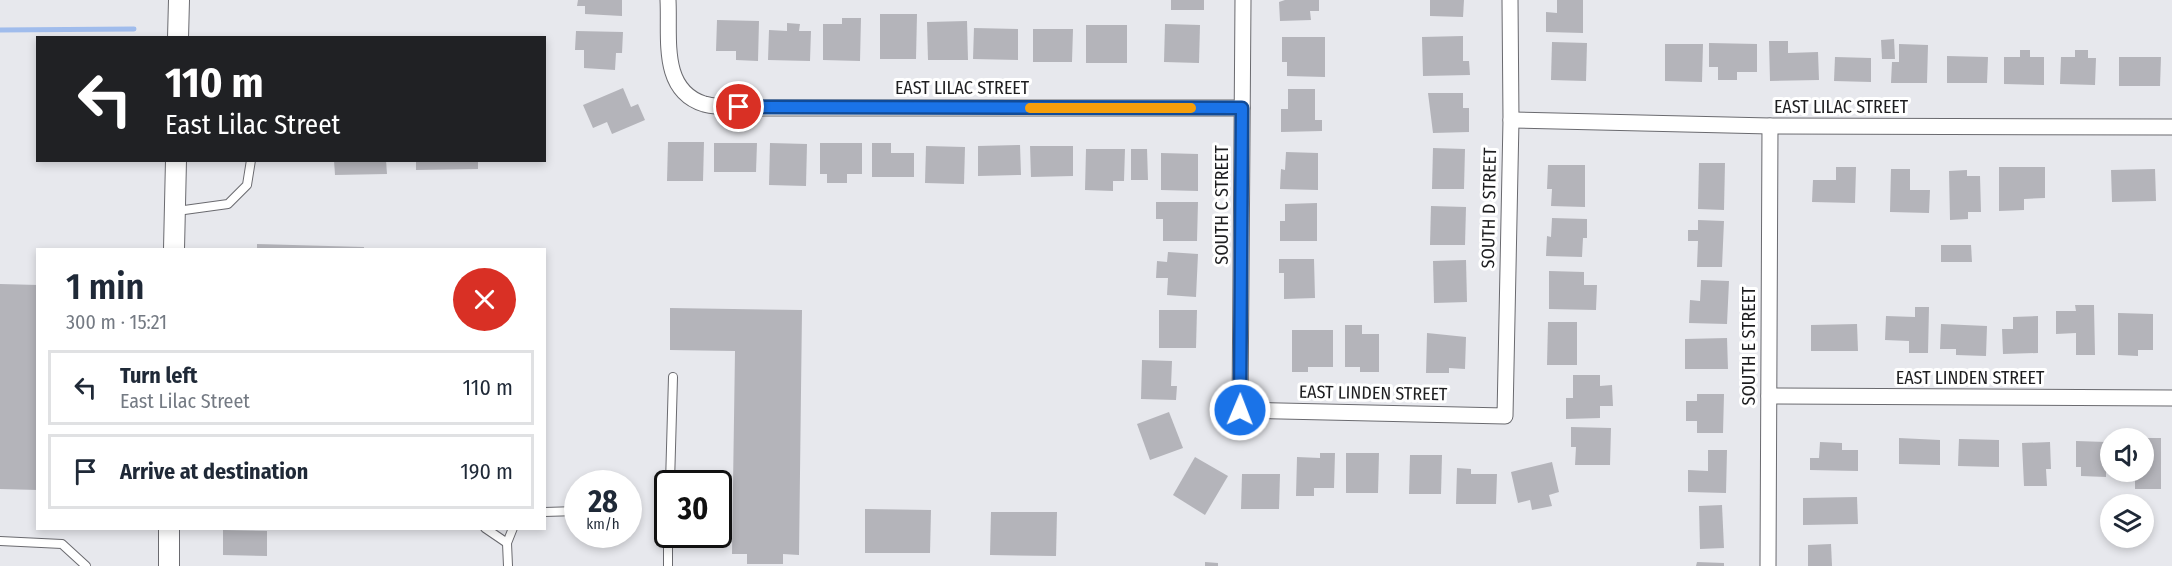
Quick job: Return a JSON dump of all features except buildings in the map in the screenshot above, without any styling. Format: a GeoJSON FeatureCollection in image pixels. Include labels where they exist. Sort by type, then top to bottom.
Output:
{"type":"FeatureCollection","features":[{"type":"Feature","properties":{"kind":"street"},"geometry":{"type":"LineString","coordinates":[[178,36],[179,0]]}},
{"type":"Feature","properties":{"kind":"street","name":"EAST LILAC STREET"},"geometry":{"type":"LineString","coordinates":[[668,0],[671,75],[685,95],[706,104],[755,108],[1242,108]]}},
{"type":"Feature","properties":{"kind":"street","name":"SOUTH C STREET"},"geometry":{"type":"LineString","coordinates":[[1240,410],[1243,0]]}},
{"type":"Feature","properties":{"kind":"street","name":"SOUTH D STREET"},"geometry":{"type":"LineString","coordinates":[[1505,416],[1511,120],[1510,0]]}},
{"type":"Feature","properties":{"kind":"street","name":"EAST LILAC STREET"},"geometry":{"type":"LineString","coordinates":[[1511,120],[1770,126],[2172,127]]}},
{"type":"Feature","properties":{"kind":"street","name":"SOUTH E STREET"},"geometry":{"type":"LineString","coordinates":[[1768,566],[1770,126]]}},
{"type":"Feature","properties":{"kind":"street"},"geometry":{"type":"LineString","coordinates":[[174,248],[176,162]]}},
{"type":"Feature","properties":{"kind":"street","name":"EAST LINDEN STREET"},"geometry":{"type":"LineString","coordinates":[[1769,396],[2172,398]]}},
{"type":"Feature","properties":{"kind":"street","name":"EAST LINDEN STREET"},"geometry":{"type":"LineString","coordinates":[[1240,410],[1505,416]]}},
{"type":"Feature","properties":{"kind":"street"},"geometry":{"type":"LineString","coordinates":[[169,530],[169,566]]}},
{"type":"Feature","properties":{"kind":"lane"},"geometry":{"type":"LineString","coordinates":[[175,211],[228,204],[247,185],[251,162]]}},
{"type":"Feature","properties":{"kind":"lane"},"geometry":{"type":"LineString","coordinates":[[670,470],[673,377]]}},
{"type":"Feature","properties":{"kind":"lane"},"geometry":{"type":"LineString","coordinates":[[546,512],[564,511]]}},
{"type":"Feature","properties":{"kind":"lane"},"geometry":{"type":"LineString","coordinates":[[487,530],[507,543]]}},
{"type":"Feature","properties":{"kind":"lane"},"geometry":{"type":"LineString","coordinates":[[508,566],[507,543],[512,530]]}},
{"type":"Feature","properties":{"kind":"lane"},"geometry":{"type":"LineString","coordinates":[[0,541],[62,544],[86,566]]}},
{"type":"Feature","properties":{"kind":"lane"},"geometry":{"type":"LineString","coordinates":[[668,566],[669,548]]}},
{"type":"Feature","properties":{"kind":"waterway"},"geometry":{"type":"LineString","coordinates":[[0,30],[134,29]]}},
{"type":"Feature","properties":{"kind":"slow traffic"},"geometry":{"type":"LineString","coordinates":[[1030,108],[1191,108]]}},
{"type":"Feature","properties":{"kind":"route"},"geometry":{"type":"LineString","coordinates":[[739,107],[1242,108],[1240,410]]}}]}
